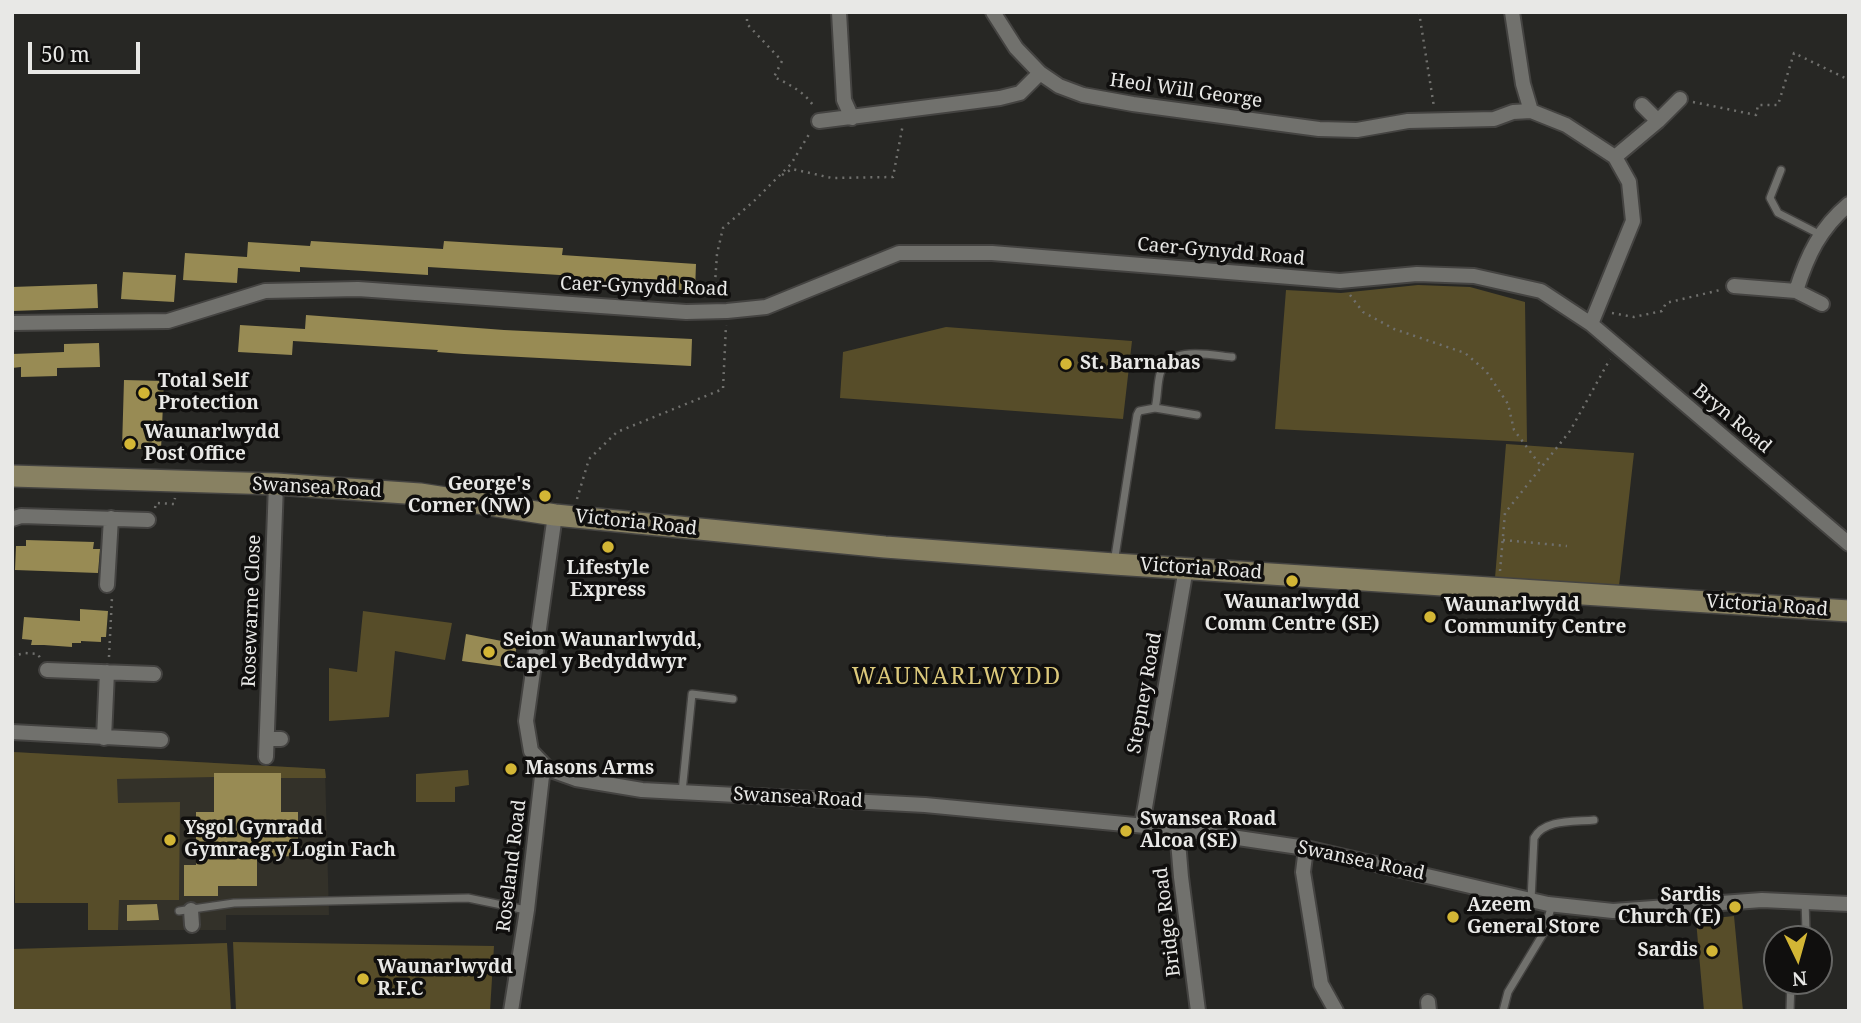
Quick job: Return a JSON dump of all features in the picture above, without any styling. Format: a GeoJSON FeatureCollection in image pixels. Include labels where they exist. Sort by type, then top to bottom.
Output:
{"type":"FeatureCollection","features":[{"type":"Feature","properties":{"kind":"main road","name":"Swansea Road"},"geometry":{"type":"LineString","coordinates":[[12,476],[276,484],[420,494],[563,516]]}},
{"type":"Feature","properties":{"kind":"main road","name":"Victoria Road"},"geometry":{"type":"LineString","coordinates":[[563,516],[885,547],[1114,564],[1849,611]]}},
{"type":"Feature","properties":{"kind":"street"},"geometry":{"type":"LineString","coordinates":[[839,12],[844,100],[852,118]]}},
{"type":"Feature","properties":{"kind":"street"},"geometry":{"type":"LineString","coordinates":[[1512,12],[1523,84],[1531,111],[1566,125],[1615,157],[1629,182],[1633,221],[1591,324]]}},
{"type":"Feature","properties":{"kind":"street","name":"Heol Will George"},"geometry":{"type":"LineString","coordinates":[[997,14],[1016,48],[1040,73],[1059,86],[1083,95],[1319,129],[1357,130],[1408,121],[1494,118],[1513,112],[1531,111]]}},
{"type":"Feature","properties":{"kind":"street"},"geometry":{"type":"LineString","coordinates":[[816,117],[852,118],[1020,93],[1040,73]]}},
{"type":"Feature","properties":{"kind":"street"},"geometry":{"type":"LineString","coordinates":[[1615,157],[1680,99]]}},
{"type":"Feature","properties":{"kind":"street"},"geometry":{"type":"LineString","coordinates":[[1642,105],[1658,121]]}},
{"type":"Feature","properties":{"kind":"street"},"geometry":{"type":"LineString","coordinates":[[1796,291],[1804,265],[1819,234],[1849,204]]}},
{"type":"Feature","properties":{"kind":"street","name":"Caer-Gynydd Road"},"geometry":{"type":"LineString","coordinates":[[12,323],[167,321],[265,291],[358,289],[686,312],[720,312],[766,307],[900,253],[1030,256],[1339,281],[1417,274],[1474,276],[1541,291],[1591,324]]}},
{"type":"Feature","properties":{"kind":"street"},"geometry":{"type":"LineString","coordinates":[[1734,286],[1796,291],[1822,304]]}},
{"type":"Feature","properties":{"kind":"street","name":"Bryn Road"},"geometry":{"type":"LineString","coordinates":[[1591,324],[1849,544]]}},
{"type":"Feature","properties":{"kind":"street","name":"Rosewarne Close"},"geometry":{"type":"LineString","coordinates":[[266,757],[274,739],[276,484]]}},
{"type":"Feature","properties":{"kind":"street"},"geometry":{"type":"LineString","coordinates":[[12,519],[21,516],[148,520]]}},
{"type":"Feature","properties":{"kind":"street"},"geometry":{"type":"LineString","coordinates":[[548,769],[531,751],[526,721],[563,516]]}},
{"type":"Feature","properties":{"kind":"street"},"geometry":{"type":"LineString","coordinates":[[107,585],[111,518]]}},
{"type":"Feature","properties":{"kind":"street","name":"Stepney Road"},"geometry":{"type":"LineString","coordinates":[[1142,825],[1186,568]]}},
{"type":"Feature","properties":{"kind":"street"},"geometry":{"type":"LineString","coordinates":[[47,670],[154,674]]}},
{"type":"Feature","properties":{"kind":"street"},"geometry":{"type":"LineString","coordinates":[[104,738],[107,672]]}},
{"type":"Feature","properties":{"kind":"street"},"geometry":{"type":"LineString","coordinates":[[12,732],[161,740]]}},
{"type":"Feature","properties":{"kind":"street","name":"Swansea Road"},"geometry":{"type":"LineString","coordinates":[[548,769],[576,779],[642,790],[925,805],[1178,829],[1306,848],[1552,905],[1613,911],[1762,900],[1849,904]]}},
{"type":"Feature","properties":{"kind":"street","name":"Roseland Road"},"geometry":{"type":"LineString","coordinates":[[511,1011],[527,910],[542,776],[548,769]]}},
{"type":"Feature","properties":{"kind":"street","name":"Bridge Road"},"geometry":{"type":"LineString","coordinates":[[1178,829],[1181,877],[1198,1011]]}},
{"type":"Feature","properties":{"kind":"street"},"geometry":{"type":"LineString","coordinates":[[1306,848],[1303,872],[1321,984],[1336,1011]]}},
{"type":"Feature","properties":{"kind":"lane"},"geometry":{"type":"LineString","coordinates":[[1781,170],[1770,198],[1773,207],[1778,213],[1819,234]]}},
{"type":"Feature","properties":{"kind":"lane"},"geometry":{"type":"LineString","coordinates":[[1155,408],[1160,374],[1169,360],[1192,354],[1232,357]]}},
{"type":"Feature","properties":{"kind":"lane"},"geometry":{"type":"LineString","coordinates":[[1114,564],[1139,411],[1155,408],[1196,415]]}},
{"type":"Feature","properties":{"kind":"lane"},"geometry":{"type":"LineString","coordinates":[[682,792],[692,694],[733,699]]}},
{"type":"Feature","properties":{"kind":"lane"},"geometry":{"type":"LineString","coordinates":[[1531,900],[1534,838],[1538,831],[1545,825],[1594,820]]}},
{"type":"Feature","properties":{"kind":"lane"},"geometry":{"type":"LineString","coordinates":[[188,915],[234,903],[468,898],[527,910]]}},
{"type":"Feature","properties":{"kind":"lane"},"geometry":{"type":"LineString","coordinates":[[1805,901],[1806,925]]}},
{"type":"Feature","properties":{"kind":"lane"},"geometry":{"type":"LineString","coordinates":[[1503,1011],[1508,992],[1543,934],[1552,905]]}},
{"type":"Feature","properties":{"kind":"path"},"geometry":{"type":"LineString","coordinates":[[563,516],[589,459],[617,432],[723,389],[717,254],[723,228],[791,164],[811,133],[816,117],[810,101],[790,85],[774,77],[782,61],[747,24],[747,12]]}},
{"type":"Feature","properties":{"kind":"path"},"geometry":{"type":"LineString","coordinates":[[1419,12],[1436,120]]}},
{"type":"Feature","properties":{"kind":"path"},"geometry":{"type":"LineString","coordinates":[[1680,99],[1756,115],[1758,105],[1778,105],[1794,53],[1849,79]]}},
{"type":"Feature","properties":{"kind":"path"},"geometry":{"type":"LineString","coordinates":[[778,177],[792,169],[841,179],[893,177],[905,111]]}},
{"type":"Feature","properties":{"kind":"path"},"geometry":{"type":"LineString","coordinates":[[1339,281],[1363,312],[1394,329],[1465,353],[1486,371],[1508,404],[1514,430],[1541,466]]}},
{"type":"Feature","properties":{"kind":"path"},"geometry":{"type":"LineString","coordinates":[[1597,309],[1634,317],[1662,311],[1667,303],[1734,286]]}},
{"type":"Feature","properties":{"kind":"path"},"geometry":{"type":"LineString","coordinates":[[1499,589],[1505,513],[1570,431],[1618,347]]}},
{"type":"Feature","properties":{"kind":"path"},"geometry":{"type":"LineString","coordinates":[[148,520],[153,519],[156,503],[174,504],[178,482]]}},
{"type":"Feature","properties":{"kind":"path"},"geometry":{"type":"LineString","coordinates":[[1503,540],[1567,546]]}},
{"type":"Feature","properties":{"kind":"path"},"geometry":{"type":"LineString","coordinates":[[107,585],[112,592],[107,672]]}},
{"type":"Feature","properties":{"kind":"path"},"geometry":{"type":"LineString","coordinates":[[12,656],[38,654],[47,670]]}},
{"type":"Feature","properties":{"kind":"shaded area"},"geometry":{"type":"Polygon","coordinates":[[[1418,285],[1470,287],[1525,302],[1527,442],[1275,429],[1286,290],[1341,293],[1418,285]]]}},
{"type":"Feature","properties":{"kind":"shaded area"},"geometry":{"type":"Polygon","coordinates":[[[946,327],[1132,341],[1123,419],[840,398],[843,352],[946,327]]]}},
{"type":"Feature","properties":{"kind":"shaded area"},"geometry":{"type":"Polygon","coordinates":[[[1506,444],[1634,453],[1619,586],[1495,578],[1506,444]]]}},
{"type":"Feature","properties":{"kind":"shaded area"},"geometry":{"type":"Polygon","coordinates":[[[363,611],[452,623],[445,660],[395,651],[389,717],[329,721],[329,668],[357,672],[363,611]]]}},
{"type":"Feature","properties":{"kind":"shaded area","name":"Ysgol Gynradd Gymraeg y Login Fach"},"geometry":{"type":"Polygon","coordinates":[[[13,752],[325,769],[329,915],[226,915],[226,930],[88,930],[88,903],[15,903],[13,752]]]}},
{"type":"Feature","properties":{"kind":"shaded area"},"geometry":{"type":"Polygon","coordinates":[[[13,752],[325,769],[326,778],[281,778],[281,773],[214,773],[214,777],[117,779],[118,803],[180,802],[179,900],[119,900],[118,930],[88,930],[88,903],[15,903],[13,752]]]}},
{"type":"Feature","properties":{"kind":"shaded area"},"geometry":{"type":"Polygon","coordinates":[[[468,770],[469,785],[455,787],[455,802],[416,802],[416,774],[468,770]]]}},
{"type":"Feature","properties":{"kind":"shaded area"},"geometry":{"type":"Polygon","coordinates":[[[1734,916],[1743,1011],[1704,1011],[1696,920],[1734,916]]]}},
{"type":"Feature","properties":{"kind":"shaded area","name":"Waunarlwydd R.F.C"},"geometry":{"type":"Polygon","coordinates":[[[233,942],[494,946],[490,1011],[236,1011],[233,942]]]}},
{"type":"Feature","properties":{"kind":"shaded area"},"geometry":{"type":"Polygon","coordinates":[[[227,943],[231,1011],[12,1011],[12,949],[227,943]]]}},
{"type":"Feature","properties":{"kind":"building"},"geometry":{"type":"Polygon","coordinates":[[[311,241],[443,249],[444,241],[563,248],[562,255],[696,264],[695,291],[575,283],[576,276],[428,267],[428,275],[300,267],[300,272],[238,268],[237,283],[183,280],[185,253],[247,257],[248,242],[310,246],[311,241]]]}},
{"type":"Feature","properties":{"kind":"building"},"geometry":{"type":"Polygon","coordinates":[[[123,272],[176,275],[174,302],[121,299],[123,272]]]}},
{"type":"Feature","properties":{"kind":"building"},"geometry":{"type":"Polygon","coordinates":[[[97,284],[98,308],[12,311],[12,287],[97,284]]]}},
{"type":"Feature","properties":{"kind":"building"},"geometry":{"type":"Polygon","coordinates":[[[306,315],[504,330],[692,339],[691,366],[464,354],[293,341],[292,355],[238,352],[240,325],[305,329],[306,315]]]}},
{"type":"Feature","properties":{"kind":"building"},"geometry":{"type":"Polygon","coordinates":[[[99,343],[100,367],[57,368],[57,376],[21,377],[21,367],[12,368],[12,354],[64,352],[64,344],[99,343]]]}},
{"type":"Feature","properties":{"kind":"building"},"geometry":{"type":"Polygon","coordinates":[[[124,380],[164,381],[161,450],[122,448],[124,380]]]}},
{"type":"Feature","properties":{"kind":"building"},"geometry":{"type":"Polygon","coordinates":[[[26,540],[94,542],[93,549],[100,549],[98,573],[15,570],[16,546],[26,546],[26,540]]]}},
{"type":"Feature","properties":{"kind":"building"},"geometry":{"type":"Polygon","coordinates":[[[80,609],[108,611],[106,637],[101,637],[101,642],[81,641],[72,643],[72,647],[31,645],[32,640],[22,639],[24,617],[80,621],[80,609]]]}},
{"type":"Feature","properties":{"kind":"building","name":"Seion Waunarlwydd, Capel y Bedyddwyr"},"geometry":{"type":"Polygon","coordinates":[[[466,634],[517,644],[513,668],[462,661],[466,634]]]}},
{"type":"Feature","properties":{"kind":"building"},"geometry":{"type":"Polygon","coordinates":[[[214,773],[281,773],[281,812],[298,812],[298,856],[257,857],[257,886],[218,886],[218,896],[184,896],[184,865],[196,865],[196,812],[214,812],[214,773]]]}},
{"type":"Feature","properties":{"kind":"building"},"geometry":{"type":"Polygon","coordinates":[[[157,904],[159,920],[127,921],[127,905],[157,904]]]}},
{"type":"Feature","properties":{"kind":"place","name":"St. Barnabas"},"geometry":{"type":"Point","coordinates":[1066,364]}},
{"type":"Feature","properties":{"kind":"place","name":"Total Self Protection"},"geometry":{"type":"Point","coordinates":[144,393]}},
{"type":"Feature","properties":{"kind":"place","name":"Waunarlwydd Post Office"},"geometry":{"type":"Point","coordinates":[130,444]}},
{"type":"Feature","properties":{"kind":"place","name":"George's Corner (NW)"},"geometry":{"type":"Point","coordinates":[545,496]}},
{"type":"Feature","properties":{"kind":"place","name":"Lifestyle Express"},"geometry":{"type":"Point","coordinates":[608,547]}},
{"type":"Feature","properties":{"kind":"place","name":"Waunarlwydd Comm Centre (SE)"},"geometry":{"type":"Point","coordinates":[1292,581]}},
{"type":"Feature","properties":{"kind":"place","name":"Waunarlwydd Community Centre"},"geometry":{"type":"Point","coordinates":[1430,617]}},
{"type":"Feature","properties":{"kind":"place","name":"Seion Waunarlwydd, Capel y Bedyddwyr"},"geometry":{"type":"Point","coordinates":[489,652]}},
{"type":"Feature","properties":{"kind":"place","name":"Masons Arms"},"geometry":{"type":"Point","coordinates":[511,769]}},
{"type":"Feature","properties":{"kind":"place","name":"Swansea Road Alcoa (SE)"},"geometry":{"type":"Point","coordinates":[1126,831]}},
{"type":"Feature","properties":{"kind":"place","name":"Ysgol Gynradd Gymraeg y Login Fach"},"geometry":{"type":"Point","coordinates":[170,840]}},
{"type":"Feature","properties":{"kind":"place","name":"Sardis Church (E)"},"geometry":{"type":"Point","coordinates":[1735,907]}},
{"type":"Feature","properties":{"kind":"place","name":"Azeem General Store"},"geometry":{"type":"Point","coordinates":[1453,917]}},
{"type":"Feature","properties":{"kind":"place","name":"Sardis"},"geometry":{"type":"Point","coordinates":[1712,951]}},
{"type":"Feature","properties":{"kind":"place","name":"Waunarlwydd R.F.C"},"geometry":{"type":"Point","coordinates":[363,979]}},
{"type":"Feature","properties":{"kind":"district","name":"WAUNARLWYDD"},"geometry":{"type":"Point","coordinates":[957,677]}}]}
